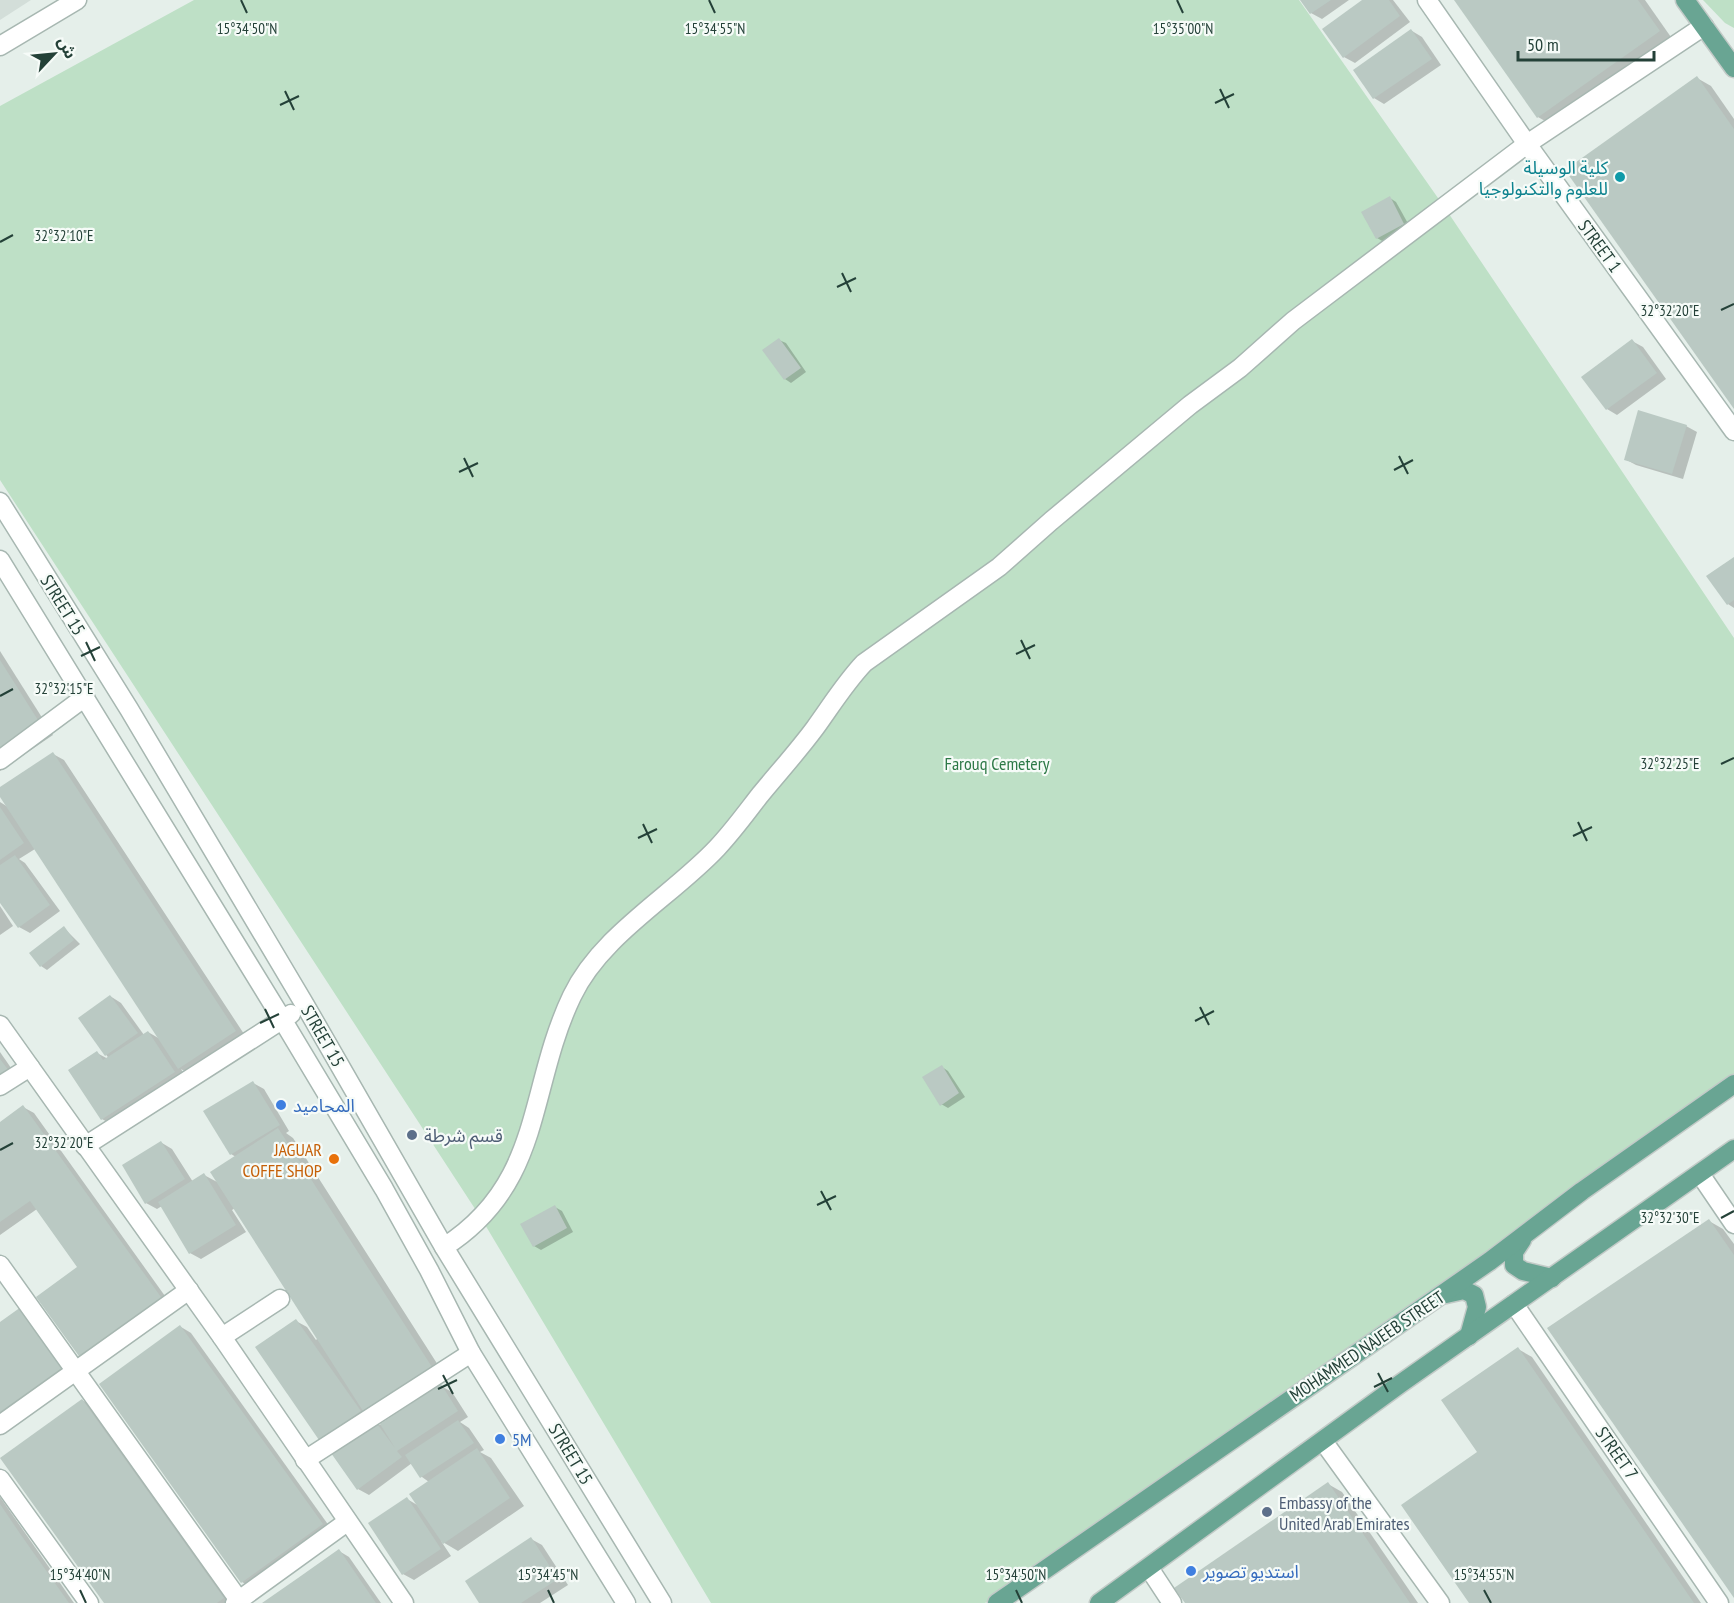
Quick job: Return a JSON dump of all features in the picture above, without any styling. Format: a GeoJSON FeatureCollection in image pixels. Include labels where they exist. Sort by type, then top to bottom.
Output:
{"type":"FeatureCollection","features":[{"type":"Feature","properties":{"kind":"main road"},"geometry":{"type":"LineString","coordinates":[[1685,0],[1704,26],[1725,44],[1734,68]]}},
{"type":"Feature","properties":{"kind":"main road","name":"MOHAMMED NAJEEB STREET"},"geometry":{"type":"LineString","coordinates":[[997,1603],[1434,1300],[1524,1236],[1582,1191],[1734,1084]]}},
{"type":"Feature","properties":{"kind":"main road"},"geometry":{"type":"LineString","coordinates":[[1099,1603],[1323,1440],[1734,1149]]}},
{"type":"Feature","properties":{"kind":"main road"},"geometry":{"type":"LineString","coordinates":[[1524,1236],[1514,1252],[1514,1265],[1523,1271],[1552,1278]]}},
{"type":"Feature","properties":{"kind":"main road"},"geometry":{"type":"LineString","coordinates":[[1434,1300],[1451,1292],[1469,1290],[1476,1300],[1477,1308],[1469,1336]]}},
{"type":"Feature","properties":{"kind":"street"},"geometry":{"type":"LineString","coordinates":[[0,46],[77,0]]}},
{"type":"Feature","properties":{"kind":"street","name":"STREET 1"},"geometry":{"type":"LineString","coordinates":[[1427,0],[1527,144],[1734,431]]}},
{"type":"Feature","properties":{"kind":"street"},"geometry":{"type":"LineString","coordinates":[[444,1247],[466,1233],[481,1218],[515,1172],[525,1150],[538,1092],[571,996],[582,978],[598,958],[641,915],[717,848],[813,730],[852,675],[864,663],[999,567],[1059,514],[1190,405],[1240,368],[1293,321],[1527,144],[1704,26]]}},
{"type":"Feature","properties":{"kind":"street","name":"STREET 15"},"geometry":{"type":"LineString","coordinates":[[0,502],[123,699],[305,1005],[444,1247],[662,1603]]}},
{"type":"Feature","properties":{"kind":"street","name":"STREET 15"},"geometry":{"type":"LineString","coordinates":[[0,560],[282,1019],[384,1189],[471,1353],[626,1603]]}},
{"type":"Feature","properties":{"kind":"street"},"geometry":{"type":"LineString","coordinates":[[0,760],[85,697]]}},
{"type":"Feature","properties":{"kind":"street"},"geometry":{"type":"LineString","coordinates":[[85,1146],[305,1005]]}},
{"type":"Feature","properties":{"kind":"street"},"geometry":{"type":"LineString","coordinates":[[0,1025],[222,1337],[404,1603]]}},
{"type":"Feature","properties":{"kind":"street"},"geometry":{"type":"LineString","coordinates":[[0,1086],[30,1066]]}},
{"type":"Feature","properties":{"kind":"street"},"geometry":{"type":"LineString","coordinates":[[1700,1174],[1734,1224]]}},
{"type":"Feature","properties":{"kind":"street"},"geometry":{"type":"LineString","coordinates":[[0,1265],[238,1602],[347,1522]]}},
{"type":"Feature","properties":{"kind":"street"},"geometry":{"type":"LineString","coordinates":[[0,1425],[189,1290]]}},
{"type":"Feature","properties":{"kind":"street"},"geometry":{"type":"LineString","coordinates":[[222,1337],[280,1299]]}},
{"type":"Feature","properties":{"kind":"street","name":"STREET 7"},"geometry":{"type":"LineString","coordinates":[[1514,1304],[1719,1603]]}},
{"type":"Feature","properties":{"kind":"street"},"geometry":{"type":"LineString","coordinates":[[305,1460],[471,1353]]}},
{"type":"Feature","properties":{"kind":"street"},"geometry":{"type":"LineString","coordinates":[[1323,1440],[1440,1603]]}},
{"type":"Feature","properties":{"kind":"street"},"geometry":{"type":"LineString","coordinates":[[0,1479],[89,1603]]}},
{"type":"Feature","properties":{"kind":"street"},"geometry":{"type":"LineString","coordinates":[[1149,1568],[1172,1603]]}},
{"type":"Feature","properties":{"kind":"shaded area"},"geometry":{"type":"Polygon","coordinates":[[[0,0],[31,0],[0,20],[0,0]]]}},
{"type":"Feature","properties":{"kind":"green space","name":"Farouq Cemetery"},"geometry":{"type":"Polygon","coordinates":[[[194,0],[1299,0],[1445,208],[1734,638],[1734,1085],[1396,1326],[985,1603],[711,1603],[481,1218],[0,480],[0,106],[194,0]]]}},
{"type":"Feature","properties":{"kind":"green space"},"geometry":{"type":"Polygon","coordinates":[[[1703,0],[1734,0],[1734,28],[1725,23],[1703,0]]]}},
{"type":"Feature","properties":{"kind":"building"},"geometry":{"type":"Polygon","coordinates":[[[1300,0],[1331,0],[1310,14],[1300,0]]]}},
{"type":"Feature","properties":{"kind":"building"},"geometry":{"type":"Polygon","coordinates":[[[1362,0],[1389,0],[1400,16],[1343,58],[1322,29],[1362,0]]]}},
{"type":"Feature","properties":{"kind":"building"},"geometry":{"type":"Polygon","coordinates":[[[1454,0],[1638,0],[1660,31],[1537,118],[1454,0]]]}},
{"type":"Feature","properties":{"kind":"building"},"geometry":{"type":"Polygon","coordinates":[[[1411,29],[1432,59],[1373,99],[1353,70],[1411,29]]]}},
{"type":"Feature","properties":{"kind":"building"},"geometry":{"type":"Polygon","coordinates":[[[1697,76],[1734,129],[1734,409],[1565,170],[1697,76]]]}},
{"type":"Feature","properties":{"kind":"building"},"geometry":{"type":"Polygon","coordinates":[[[1390,196],[1404,224],[1376,239],[1361,212],[1390,196]]]}},
{"type":"Feature","properties":{"kind":"building"},"geometry":{"type":"Polygon","coordinates":[[[779,338],[801,368],[784,380],[762,350],[779,338]]]}},
{"type":"Feature","properties":{"kind":"building"},"geometry":{"type":"Polygon","coordinates":[[[1632,339],[1657,373],[1606,410],[1581,377],[1632,339]]]}},
{"type":"Feature","properties":{"kind":"building"},"geometry":{"type":"Polygon","coordinates":[[[1638,410],[1687,425],[1672,474],[1624,460],[1638,410]]]}},
{"type":"Feature","properties":{"kind":"building"},"geometry":{"type":"Polygon","coordinates":[[[1734,557],[1734,600],[1727,605],[1706,576],[1734,557]]]}},
{"type":"Feature","properties":{"kind":"building"},"geometry":{"type":"Polygon","coordinates":[[[0,660],[43,728],[0,758],[0,660]]]}},
{"type":"Feature","properties":{"kind":"building"},"geometry":{"type":"Polygon","coordinates":[[[53,752],[236,1031],[178,1069],[0,797],[0,787],[53,752]]]}},
{"type":"Feature","properties":{"kind":"building"},"geometry":{"type":"Polygon","coordinates":[[[0,807],[24,843],[0,860],[0,807]]]}},
{"type":"Feature","properties":{"kind":"building"},"geometry":{"type":"Polygon","coordinates":[[[15,855],[50,905],[18,928],[0,903],[0,865],[15,855]]]}},
{"type":"Feature","properties":{"kind":"building"},"geometry":{"type":"Polygon","coordinates":[[[64,926],[74,940],[40,967],[29,953],[64,926]]]}},
{"type":"Feature","properties":{"kind":"building"},"geometry":{"type":"Polygon","coordinates":[[[110,995],[138,1033],[105,1056],[78,1018],[110,995]]]}},
{"type":"Feature","properties":{"kind":"building"},"geometry":{"type":"Polygon","coordinates":[[[148,1031],[175,1072],[101,1120],[68,1070],[97,1051],[103,1060],[148,1031]]]}},
{"type":"Feature","properties":{"kind":"building"},"geometry":{"type":"Polygon","coordinates":[[[0,1059],[9,1071],[0,1077],[0,1059]]]}},
{"type":"Feature","properties":{"kind":"building"},"geometry":{"type":"Polygon","coordinates":[[[942,1065],[959,1093],[940,1106],[922,1077],[942,1065]]]}},
{"type":"Feature","properties":{"kind":"building"},"geometry":{"type":"Polygon","coordinates":[[[253,1081],[280,1125],[230,1155],[203,1111],[253,1081]]]}},
{"type":"Feature","properties":{"kind":"building"},"geometry":{"type":"Polygon","coordinates":[[[23,1105],[166,1304],[84,1363],[36,1297],[77,1267],[30,1201],[0,1222],[0,1122],[23,1105]]]}},
{"type":"Feature","properties":{"kind":"building"},"geometry":{"type":"Polygon","coordinates":[[[278,1128],[432,1367],[363,1411],[210,1172],[278,1128]]]}},
{"type":"Feature","properties":{"kind":"building"},"geometry":{"type":"Polygon","coordinates":[[[161,1141],[185,1179],[145,1204],[122,1165],[161,1141]]]}},
{"type":"Feature","properties":{"kind":"building"},"geometry":{"type":"Polygon","coordinates":[[[204,1173],[236,1225],[189,1254],[158,1202],[204,1173]]]}},
{"type":"Feature","properties":{"kind":"building"},"geometry":{"type":"Polygon","coordinates":[[[555,1205],[567,1228],[533,1247],[520,1224],[555,1205]]]}},
{"type":"Feature","properties":{"kind":"building"},"geometry":{"type":"Polygon","coordinates":[[[1709,1219],[1734,1255],[1734,1598],[1547,1328],[1709,1219]]]}},
{"type":"Feature","properties":{"kind":"building"},"geometry":{"type":"Polygon","coordinates":[[[21,1307],[69,1373],[0,1423],[0,1322],[21,1307]]]}},
{"type":"Feature","properties":{"kind":"building"},"geometry":{"type":"Polygon","coordinates":[[[296,1319],[361,1411],[319,1440],[255,1347],[296,1319]]]}},
{"type":"Feature","properties":{"kind":"building"},"geometry":{"type":"Polygon","coordinates":[[[180,1325],[323,1524],[241,1583],[99,1384],[180,1325]]]}},
{"type":"Feature","properties":{"kind":"building"},"geometry":{"type":"Polygon","coordinates":[[[1518,1347],[1694,1603],[1469,1603],[1401,1505],[1477,1452],[1441,1400],[1518,1347]]]}},
{"type":"Feature","properties":{"kind":"building"},"geometry":{"type":"Polygon","coordinates":[[[441,1384],[458,1411],[397,1451],[402,1457],[357,1490],[331,1453],[375,1421],[395,1448],[380,1424],[441,1384]]]}},
{"type":"Feature","properties":{"kind":"building"},"geometry":{"type":"Polygon","coordinates":[[[82,1399],[224,1598],[217,1603],[104,1603],[0,1458],[82,1399]]]}},
{"type":"Feature","properties":{"kind":"building"},"geometry":{"type":"Polygon","coordinates":[[[458,1420],[474,1443],[420,1478],[405,1455],[458,1420]]]}},
{"type":"Feature","properties":{"kind":"building"},"geometry":{"type":"Polygon","coordinates":[[[477,1448],[510,1498],[443,1544],[409,1494],[477,1448]]]}},
{"type":"Feature","properties":{"kind":"building"},"geometry":{"type":"Polygon","coordinates":[[[1328,1482],[1410,1603],[1185,1603],[1174,1588],[1328,1482]]]}},
{"type":"Feature","properties":{"kind":"building"},"geometry":{"type":"Polygon","coordinates":[[[407,1497],[441,1549],[402,1575],[368,1523],[407,1497]]]}},
{"type":"Feature","properties":{"kind":"building"},"geometry":{"type":"Polygon","coordinates":[[[0,1504],[21,1535],[69,1603],[0,1603],[0,1504]]]}},
{"type":"Feature","properties":{"kind":"building"},"geometry":{"type":"Polygon","coordinates":[[[531,1537],[558,1579],[521,1603],[479,1603],[465,1581],[531,1537]]]}},
{"type":"Feature","properties":{"kind":"building"},"geometry":{"type":"Polygon","coordinates":[[[339,1549],[376,1603],[262,1603],[298,1578],[339,1549]]]}},
{"type":"Feature","properties":{"kind":"place","name":"كلية الوسيلة للعلوم والتكنولوجيا"},"geometry":{"type":"Point","coordinates":[1620,177]}},
{"type":"Feature","properties":{"kind":"place","name":"المحاميد"},"geometry":{"type":"Point","coordinates":[281,1105]}},
{"type":"Feature","properties":{"kind":"place","name":"قسم شرطة"},"geometry":{"type":"Point","coordinates":[412,1135]}},
{"type":"Feature","properties":{"kind":"place","name":"JAGUAR COFFE SHOP"},"geometry":{"type":"Point","coordinates":[334,1159]}},
{"type":"Feature","properties":{"kind":"place","name":"5M"},"geometry":{"type":"Point","coordinates":[500,1439]}},
{"type":"Feature","properties":{"kind":"place","name":"Embassy of the United Arab Emirates"},"geometry":{"type":"Point","coordinates":[1267,1512]}},
{"type":"Feature","properties":{"kind":"place","name":"استديو تصوير"},"geometry":{"type":"Point","coordinates":[1191,1571]}}]}
